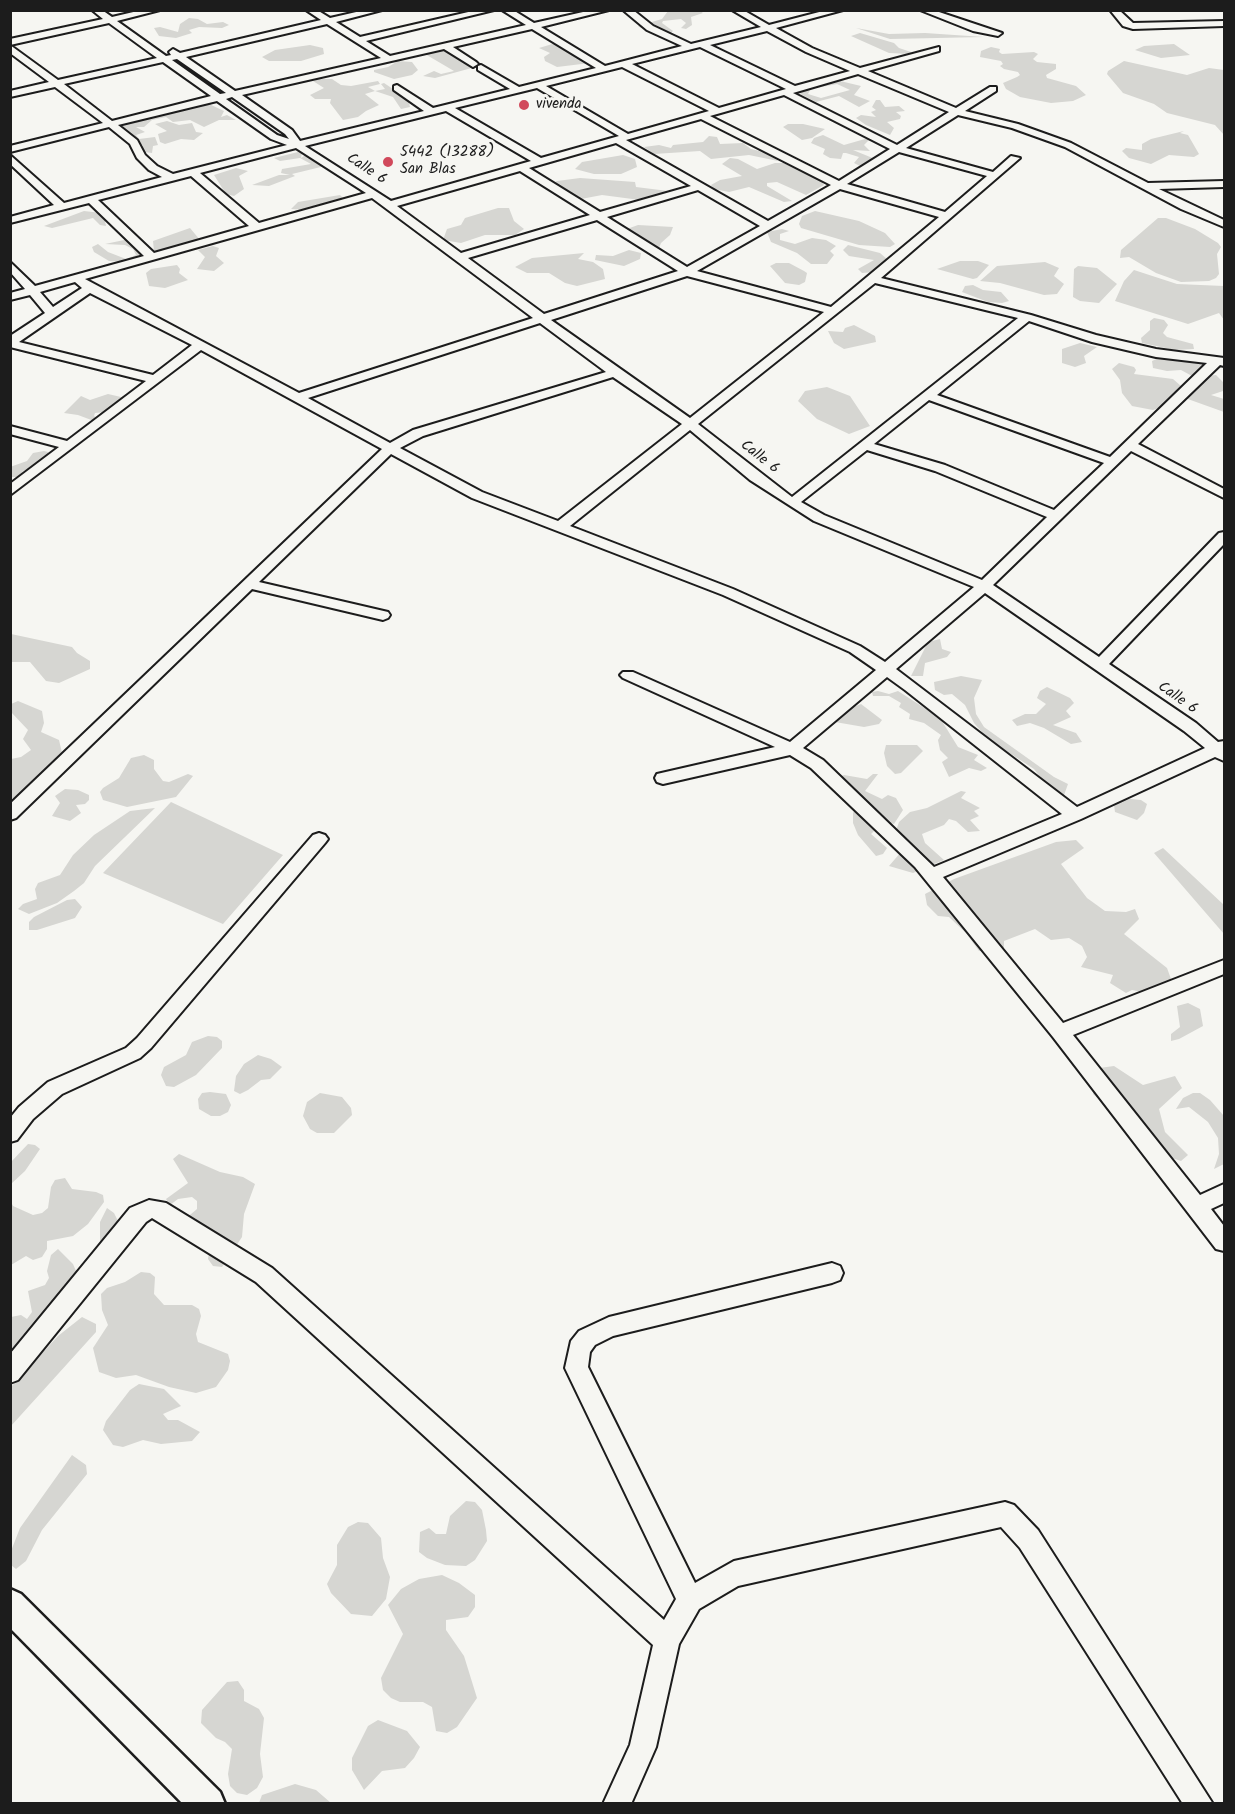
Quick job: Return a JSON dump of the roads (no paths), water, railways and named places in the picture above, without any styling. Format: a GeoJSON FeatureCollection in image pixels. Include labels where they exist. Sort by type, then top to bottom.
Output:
{"type":"FeatureCollection","features":[{"type":"Feature","properties":{"kind":"street","name":"Calle 6"},"geometry":{"type":"LineString","coordinates":[[96,10],[216,98],[274,137],[297,145],[374,194],[543,317],[615,373],[692,425],[755,477],[792,503],[819,518],[984,586],[1222,750]]}},
{"type":"Feature","properties":{"kind":"street","name":"Calle 6"},"geometry":{"type":"LineString","coordinates":[[116,10],[178,56],[289,132],[297,145]]}},
{"type":"Feature","properties":{"kind":"street"},"geometry":{"type":"LineString","coordinates":[[10,42],[156,10]]}},
{"type":"Feature","properties":{"kind":"street"},"geometry":{"type":"LineString","coordinates":[[310,10],[391,60]]}},
{"type":"Feature","properties":{"kind":"street"},"geometry":{"type":"LineString","coordinates":[[10,94],[378,10]]}},
{"type":"Feature","properties":{"kind":"street"},"geometry":{"type":"LineString","coordinates":[[358,40],[490,10]]}},
{"type":"Feature","properties":{"kind":"street"},"geometry":{"type":"LineString","coordinates":[[506,10],[603,68]]}},
{"type":"Feature","properties":{"kind":"street"},"geometry":{"type":"LineString","coordinates":[[736,10],[766,27],[858,70],[955,111],[1041,133],[1185,207],[1224,224]]}},
{"type":"Feature","properties":{"kind":"street"},"geometry":{"type":"LineString","coordinates":[[10,222],[297,145],[839,10]]}},
{"type":"Feature","properties":{"kind":"street"},"geometry":{"type":"LineString","coordinates":[[924,10],[976,29],[998,33]]}},
{"type":"Feature","properties":{"kind":"street"},"geometry":{"type":"LineString","coordinates":[[1114,10],[1126,24],[1133,26],[1224,23]]}},
{"type":"Feature","properties":{"kind":"street"},"geometry":{"type":"LineString","coordinates":[[10,149],[216,98],[534,26],[611,11]]}},
{"type":"Feature","properties":{"kind":"street"},"geometry":{"type":"LineString","coordinates":[[627,13],[650,28],[690,47]]}},
{"type":"Feature","properties":{"kind":"street"},"geometry":{"type":"LineString","coordinates":[[1216,17],[1224,23]]}},
{"type":"Feature","properties":{"kind":"street"},"geometry":{"type":"LineString","coordinates":[[701,44],[896,148],[994,175]]}},
{"type":"Feature","properties":{"kind":"street"},"geometry":{"type":"LineString","coordinates":[[447,46],[518,90]]}},
{"type":"Feature","properties":{"kind":"street"},"geometry":{"type":"LineString","coordinates":[[10,48],[134,142],[141,156],[153,168],[172,178]]}},
{"type":"Feature","properties":{"kind":"street"},"geometry":{"type":"LineString","coordinates":[[389,205],[936,49]]}},
{"type":"Feature","properties":{"kind":"street"},"geometry":{"type":"LineString","coordinates":[[622,63],[717,111]]}},
{"type":"Feature","properties":{"kind":"street"},"geometry":{"type":"LineString","coordinates":[[538,85],[697,187],[767,225]]}},
{"type":"Feature","properties":{"kind":"street"},"geometry":{"type":"LineString","coordinates":[[397,88],[432,112]]}},
{"type":"Feature","properties":{"kind":"street"},"geometry":{"type":"LineString","coordinates":[[297,398],[687,272],[838,185],[993,89]]}},
{"type":"Feature","properties":{"kind":"street"},"geometry":{"type":"LineString","coordinates":[[448,108],[540,162]]}},
{"type":"Feature","properties":{"kind":"street"},"geometry":{"type":"LineString","coordinates":[[702,116],[838,185],[948,216]]}},
{"type":"Feature","properties":{"kind":"street"},"geometry":{"type":"LineString","coordinates":[[10,158],[62,207]]}},
{"type":"Feature","properties":{"kind":"street"},"geometry":{"type":"LineString","coordinates":[[561,526],[692,425],[873,279],[1015,158]]}},
{"type":"Feature","properties":{"kind":"street"},"geometry":{"type":"LineString","coordinates":[[522,168],[687,272],[833,311]]}},
{"type":"Feature","properties":{"kind":"street"},"geometry":{"type":"LineString","coordinates":[[194,173],[256,227]]}},
{"type":"Feature","properties":{"kind":"street"},"geometry":{"type":"LineString","coordinates":[[1147,186],[1224,184]]}},
{"type":"Feature","properties":{"kind":"street"},"geometry":{"type":"LineString","coordinates":[[461,257],[697,187]]}},
{"type":"Feature","properties":{"kind":"street"},"geometry":{"type":"LineString","coordinates":[[10,297],[374,194]]}},
{"type":"Feature","properties":{"kind":"street"},"geometry":{"type":"LineString","coordinates":[[10,222],[93,201]]}},
{"type":"Feature","properties":{"kind":"street"},"geometry":{"type":"LineString","coordinates":[[93,201],[153,258]]}},
{"type":"Feature","properties":{"kind":"street"},"geometry":{"type":"LineString","coordinates":[[10,265],[52,313]]}},
{"type":"Feature","properties":{"kind":"street"},"geometry":{"type":"LineString","coordinates":[[78,279],[90,288],[477,495],[561,526],[760,606],[855,648],[911,686],[1075,814]]}},
{"type":"Feature","properties":{"kind":"street"},"geometry":{"type":"LineString","coordinates":[[873,279],[1027,317],[1156,353],[1221,361]]}},
{"type":"Feature","properties":{"kind":"street"},"geometry":{"type":"LineString","coordinates":[[10,343],[90,288]]}},
{"type":"Feature","properties":{"kind":"street"},"geometry":{"type":"LineString","coordinates":[[792,503],[1027,317]]}},
{"type":"Feature","properties":{"kind":"street"},"geometry":{"type":"LineString","coordinates":[[10,343],[157,380]]}},
{"type":"Feature","properties":{"kind":"street"},"geometry":{"type":"LineString","coordinates":[[10,491],[200,345]]}},
{"type":"Feature","properties":{"kind":"street"},"geometry":{"type":"LineString","coordinates":[[663,778],[792,748],[984,586],[1221,361]]}},
{"type":"Feature","properties":{"kind":"street"},"geometry":{"type":"LineString","coordinates":[[10,814],[389,449],[418,433],[615,373]]}},
{"type":"Feature","properties":{"kind":"street"},"geometry":{"type":"LineString","coordinates":[[929,396],[1113,462]]}},
{"type":"Feature","properties":{"kind":"street"},"geometry":{"type":"LineString","coordinates":[[10,430],[68,445]]}},
{"type":"Feature","properties":{"kind":"street"},"geometry":{"type":"LineString","coordinates":[[1130,445],[1224,494]]}},
{"type":"Feature","properties":{"kind":"street"},"geometry":{"type":"LineString","coordinates":[[866,446],[940,468],[1056,516]]}},
{"type":"Feature","properties":{"kind":"street"},"geometry":{"type":"LineString","coordinates":[[1099,666],[1224,536]]}},
{"type":"Feature","properties":{"kind":"street"},"geometry":{"type":"LineString","coordinates":[[249,584],[383,615]]}},
{"type":"Feature","properties":{"kind":"street"},"geometry":{"type":"LineString","coordinates":[[628,675],[792,748],[817,764],[931,875],[1060,1032],[1224,1242]]}},
{"type":"Feature","properties":{"kind":"street"},"geometry":{"type":"LineString","coordinates":[[931,875],[1222,750]]}},
{"type":"Feature","properties":{"kind":"street"},"geometry":{"type":"LineString","coordinates":[[10,1134],[26,1113],[55,1088],[133,1053],[144,1043],[319,839]]}},
{"type":"Feature","properties":{"kind":"street"},"geometry":{"type":"LineString","coordinates":[[1060,1032],[1224,967]]}},
{"type":"Feature","properties":{"kind":"street"},"geometry":{"type":"LineString","coordinates":[[1197,1206],[1224,1193]]}},
{"type":"Feature","properties":{"kind":"street"},"geometry":{"type":"LineString","coordinates":[[10,1372],[138,1215],[149,1209],[158,1209],[264,1275],[666,1640]]}},
{"type":"Feature","properties":{"kind":"street"},"geometry":{"type":"LineString","coordinates":[[690,1600],[576,1368],[579,1348],[587,1338],[609,1327],[832,1273]]}},
{"type":"Feature","properties":{"kind":"street"},"geometry":{"type":"LineString","coordinates":[[617,1803],[643,1747],[666,1640],[690,1600],[734,1574],[1005,1514],[1029,1539],[1199,1803]]}},
{"type":"Feature","properties":{"kind":"street"},"geometry":{"type":"LineString","coordinates":[[10,1605],[208,1803]]}},
{"type":"Feature","properties":{"kind":"place","name":"vivenda"},"geometry":{"type":"Point","coordinates":[524,105]}},
{"type":"Feature","properties":{"kind":"place","name":"5442 (13288) San Blas"},"geometry":{"type":"Point","coordinates":[388,162]}}]}
